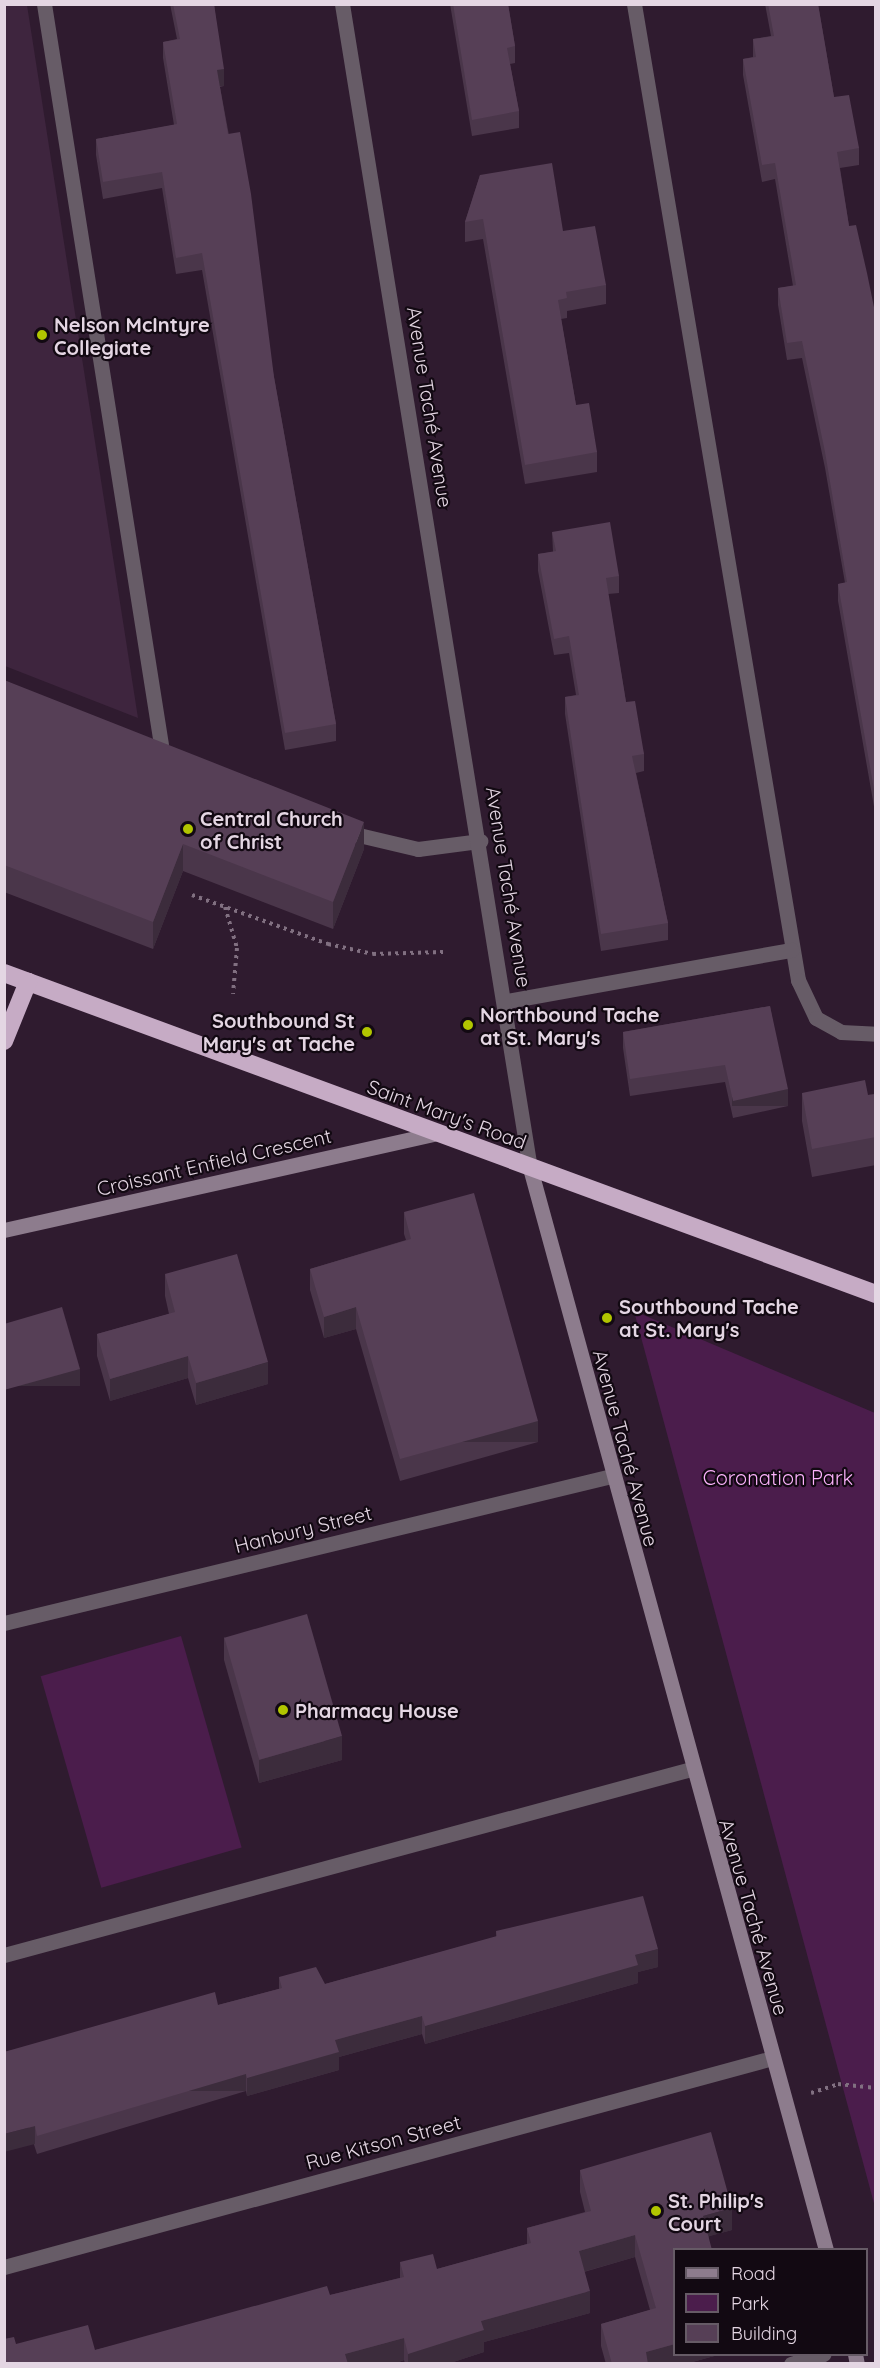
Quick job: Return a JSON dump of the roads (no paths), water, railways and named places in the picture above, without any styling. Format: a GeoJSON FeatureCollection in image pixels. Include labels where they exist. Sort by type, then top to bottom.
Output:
{"type":"FeatureCollection","features":[{"type":"Feature","properties":{"kind":"highway","name":"Saint Mary's Road"},"geometry":{"type":"LineString","coordinates":[[4,973],[434,1134],[876,1294]]}},
{"type":"Feature","properties":{"kind":"highway"},"geometry":{"type":"LineString","coordinates":[[4,1041],[28,982]]}},
{"type":"Feature","properties":{"kind":"street"},"geometry":{"type":"LineString","coordinates":[[44,4],[161,744]]}},
{"type":"Feature","properties":{"kind":"street","name":"Avenue Taché Avenue"},"geometry":{"type":"LineString","coordinates":[[342,4],[507,1001],[530,1168],[691,1769],[825,2248]]}},
{"type":"Feature","properties":{"kind":"street"},"geometry":{"type":"LineString","coordinates":[[634,4],[791,950],[816,1018],[841,1032],[876,1034]]}},
{"type":"Feature","properties":{"kind":"street"},"geometry":{"type":"LineString","coordinates":[[139,736],[182,754]]}},
{"type":"Feature","properties":{"kind":"street"},"geometry":{"type":"LineString","coordinates":[[328,824],[360,838],[418,849],[480,841]]}},
{"type":"Feature","properties":{"kind":"street"},"geometry":{"type":"LineString","coordinates":[[507,1001],[791,950]]}},
{"type":"Feature","properties":{"kind":"street","name":"Croissant Enfield Crescent"},"geometry":{"type":"LineString","coordinates":[[4,1230],[434,1134]]}},
{"type":"Feature","properties":{"kind":"street","name":"Hanbury Street"},"geometry":{"type":"LineString","coordinates":[[4,1623],[611,1476]]}},
{"type":"Feature","properties":{"kind":"street"},"geometry":{"type":"LineString","coordinates":[[4,1955],[691,1769]]}},
{"type":"Feature","properties":{"kind":"street","name":"Rue Kitson Street"},"geometry":{"type":"LineString","coordinates":[[4,2267],[772,2058]]}},
{"type":"Feature","properties":{"kind":"street"},"geometry":{"type":"LineString","coordinates":[[791,2364],[820,2356]]}},
{"type":"Feature","properties":{"kind":"place","name":"Nelson McIntyre Collegiate"},"geometry":{"type":"Point","coordinates":[42,335]}},
{"type":"Feature","properties":{"kind":"place","name":"Central Church of Christ"},"geometry":{"type":"Point","coordinates":[188,829]}},
{"type":"Feature","properties":{"kind":"place","name":"Northbound Tache at St. Mary's"},"geometry":{"type":"Point","coordinates":[468,1025]}},
{"type":"Feature","properties":{"kind":"place","name":"Southbound St Mary's at Tache"},"geometry":{"type":"Point","coordinates":[367,1032]}},
{"type":"Feature","properties":{"kind":"place","name":"Southbound Tache at St. Mary's"},"geometry":{"type":"Point","coordinates":[607,1318]}},
{"type":"Feature","properties":{"kind":"place","name":"Pharmacy House"},"geometry":{"type":"Point","coordinates":[283,1710]}},
{"type":"Feature","properties":{"kind":"place","name":"St. Philip's Court"},"geometry":{"type":"Point","coordinates":[656,2211]}},
{"type":"Feature","properties":{"kind":"park label","name":"Coronation Park"},"geometry":{"type":"Point","coordinates":[778,1477]}}]}
